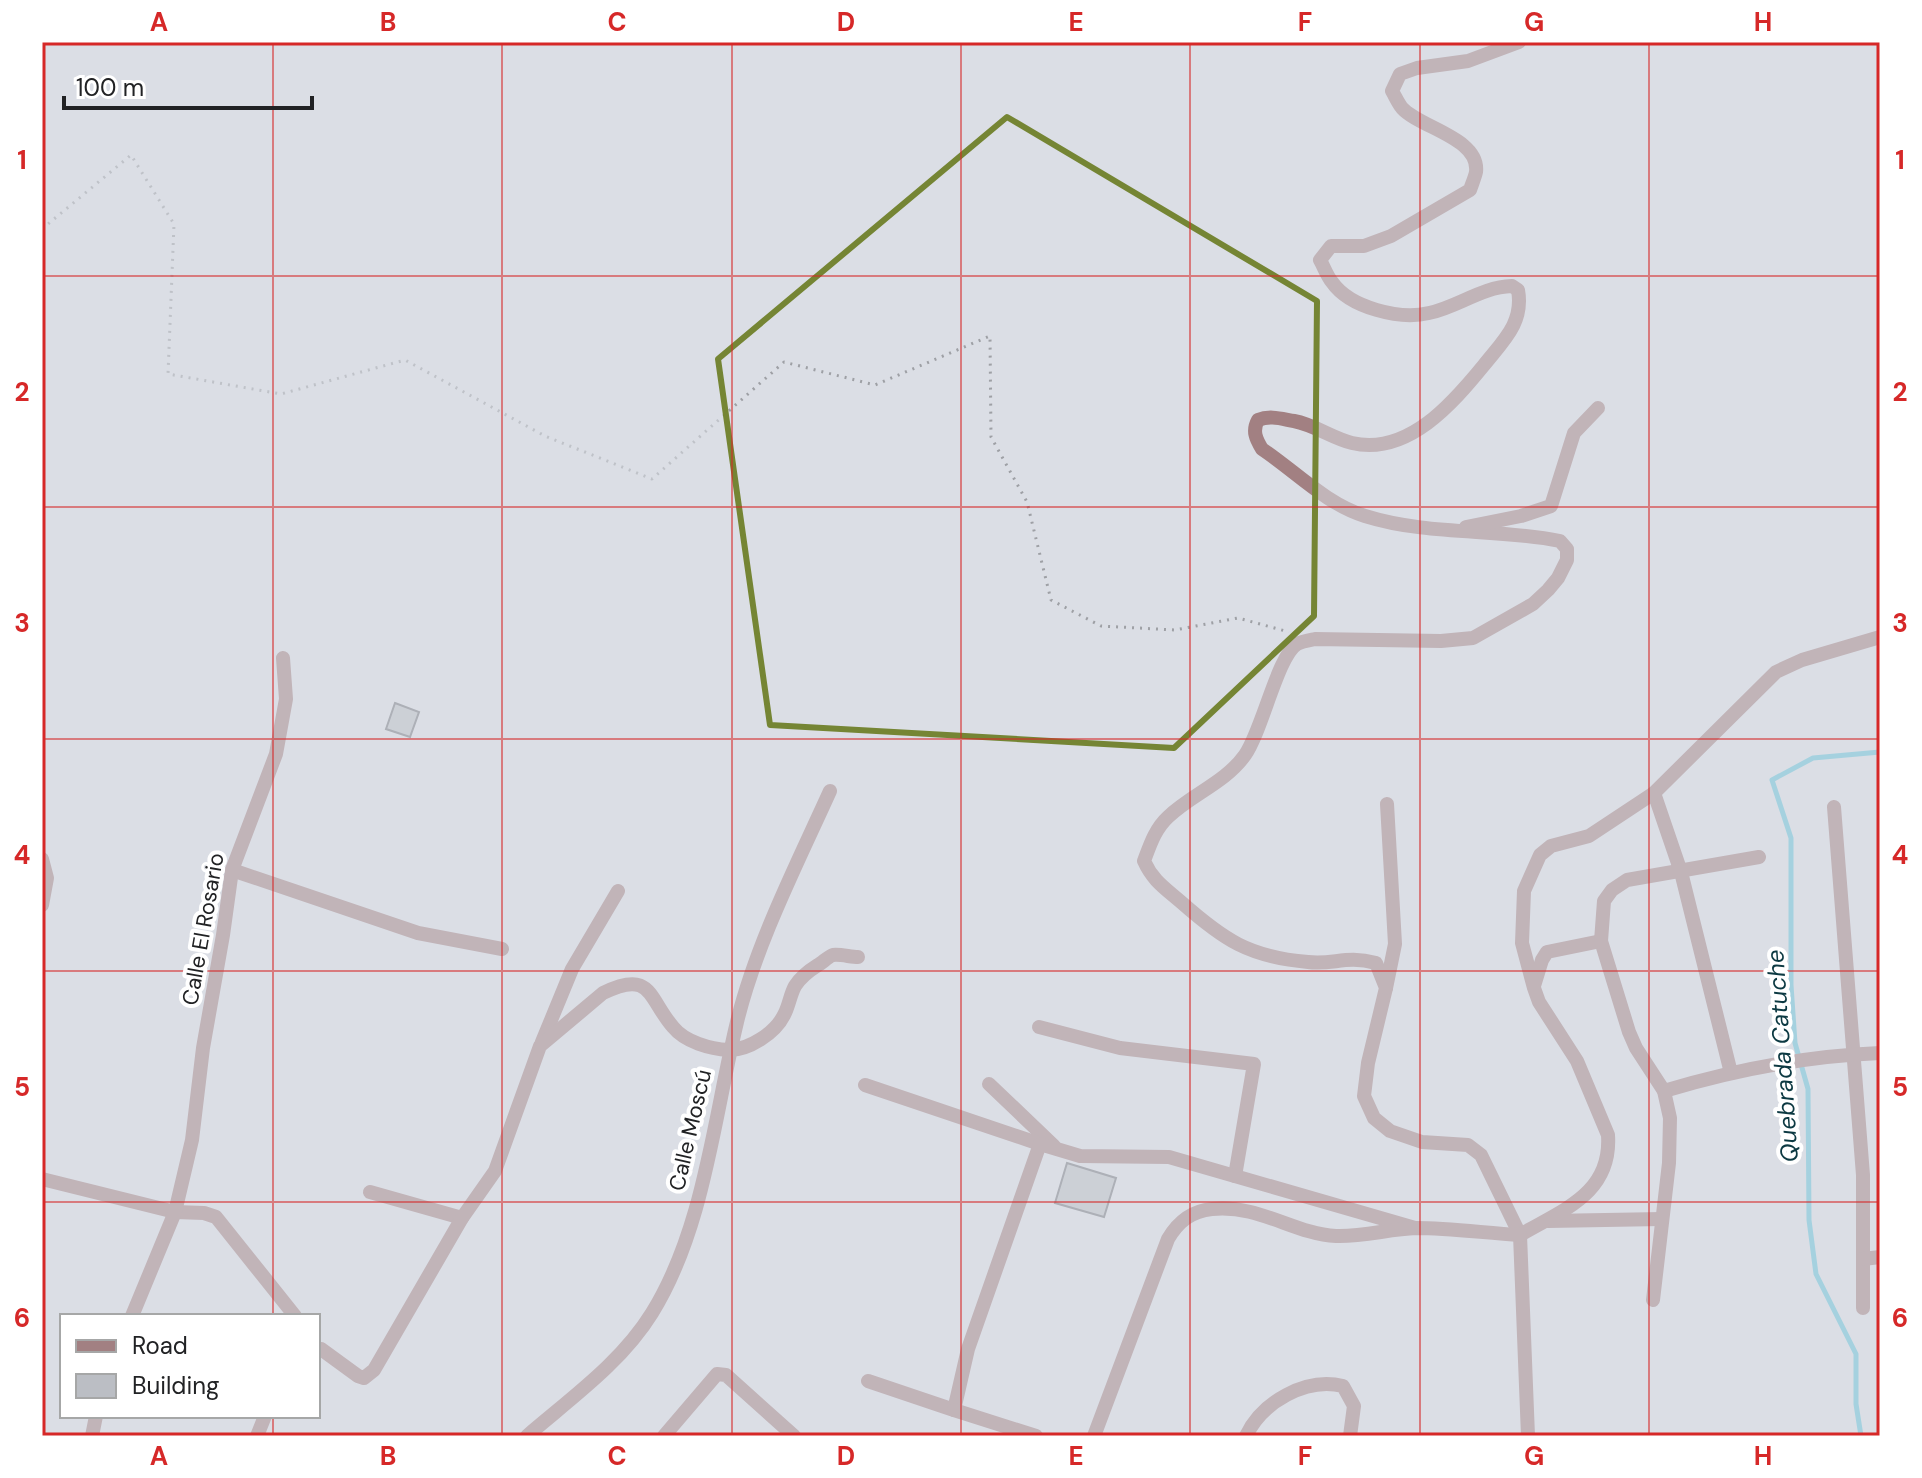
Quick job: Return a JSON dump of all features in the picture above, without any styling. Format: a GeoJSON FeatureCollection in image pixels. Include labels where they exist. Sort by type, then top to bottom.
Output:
{"type":"FeatureCollection","features":[{"type":"Feature","properties":{"kind":"street"},"geometry":{"type":"LineString","coordinates":[[1386,988],[1376,963],[1356,957],[1312,963],[1265,957],[1235,944],[1215,932],[1152,877],[1144,861],[1156,831],[1168,817],[1224,778],[1245,756],[1260,728],[1287,653],[1298,643],[1315,639],[1441,641],[1473,638],[1533,604],[1558,578],[1567,560],[1567,549],[1560,541],[1425,529],[1363,516],[1333,501],[1262,449],[1255,439],[1255,426],[1258,420],[1265,417],[1305,423],[1362,445],[1378,445],[1417,430],[1445,410],[1516,326],[1521,304],[1518,290],[1512,286],[1470,296],[1430,313],[1408,315],[1372,309],[1346,296],[1333,284],[1320,260],[1331,246],[1364,246],[1391,236],[1470,190],[1477,170],[1471,153],[1454,137],[1417,119],[1401,107],[1392,91],[1400,74],[1417,68],[1468,61],[1519,42]]}},
{"type":"Feature","properties":{"kind":"street"},"geometry":{"type":"LineString","coordinates":[[1450,531],[1521,516],[1551,506],[1574,433],[1598,408]]}},
{"type":"Feature","properties":{"kind":"street"},"geometry":{"type":"LineString","coordinates":[[1094,1436],[1168,1239],[1182,1220],[1202,1210],[1215,1208],[1271,1216],[1304,1229],[1338,1236],[1415,1228],[1520,1235],[1581,1200],[1603,1171],[1609,1148],[1608,1135],[1577,1061],[1539,1002],[1522,943],[1524,891],[1540,855],[1551,846],[1589,836],[1654,793],[1776,672],[1802,660],[1880,637]]}},
{"type":"Feature","properties":{"kind":"street","name":"Calle El Rosario"},"geometry":{"type":"LineString","coordinates":[[133,1314],[175,1212],[192,1140],[203,1048],[232,870],[276,754],[286,699],[283,658]]}},
{"type":"Feature","properties":{"kind":"street","name":"Calle Moscú"},"geometry":{"type":"LineString","coordinates":[[527,1436],[622,1354],[652,1313],[673,1273],[692,1217],[738,1021],[758,957],[830,791]]}},
{"type":"Feature","properties":{"kind":"street"},"geometry":{"type":"LineString","coordinates":[[1654,793],[1681,872],[1731,1073]]}},
{"type":"Feature","properties":{"kind":"street"},"geometry":{"type":"LineString","coordinates":[[1387,804],[1395,944],[1368,1063],[1364,1096],[1374,1118],[1390,1131],[1422,1142],[1468,1145],[1481,1155],[1520,1235],[1528,1436]]}},
{"type":"Feature","properties":{"kind":"street"},"geometry":{"type":"LineString","coordinates":[[1834,807],[1863,1175],[1863,1308]]}},
{"type":"Feature","properties":{"kind":"street"},"geometry":{"type":"LineString","coordinates":[[1653,1300],[1669,1163],[1670,1118],[1664,1091],[1636,1048],[1601,941],[1604,901],[1612,890],[1627,880],[1759,857]]}},
{"type":"Feature","properties":{"kind":"street"},"geometry":{"type":"LineString","coordinates":[[42,859],[47,878],[42,905]]}},
{"type":"Feature","properties":{"kind":"street"},"geometry":{"type":"LineString","coordinates":[[232,870],[418,933],[502,949]]}},
{"type":"Feature","properties":{"kind":"street"},"geometry":{"type":"LineString","coordinates":[[320,1350],[358,1376],[370,1376],[462,1218],[495,1171],[540,1046],[572,969],[618,891]]}},
{"type":"Feature","properties":{"kind":"street"},"geometry":{"type":"LineString","coordinates":[[1534,988],[1547,952],[1601,941]]}},
{"type":"Feature","properties":{"kind":"street"},"geometry":{"type":"LineString","coordinates":[[540,1046],[603,993],[627,985],[638,985],[650,992],[673,1028],[683,1036],[698,1044],[731,1050],[745,1047],[764,1037],[783,1018],[795,985],[812,969],[833,955],[858,957]]}},
{"type":"Feature","properties":{"kind":"street"},"geometry":{"type":"LineString","coordinates":[[1039,1027],[1120,1048],[1254,1064],[1235,1176]]}},
{"type":"Feature","properties":{"kind":"street"},"geometry":{"type":"LineString","coordinates":[[1664,1091],[1731,1073],[1853,1054],[1880,1053]]}},
{"type":"Feature","properties":{"kind":"street"},"geometry":{"type":"LineString","coordinates":[[989,1084],[1057,1149]]}},
{"type":"Feature","properties":{"kind":"street"},"geometry":{"type":"LineString","coordinates":[[865,1085],[1080,1156],[1169,1157],[1415,1228]]}},
{"type":"Feature","properties":{"kind":"street"},"geometry":{"type":"LineString","coordinates":[[954,1410],[968,1349],[1040,1144]]}},
{"type":"Feature","properties":{"kind":"street"},"geometry":{"type":"LineString","coordinates":[[42,1179],[175,1212],[204,1213],[216,1217],[293,1314]]}},
{"type":"Feature","properties":{"kind":"street"},"geometry":{"type":"LineString","coordinates":[[370,1192],[462,1218]]}},
{"type":"Feature","properties":{"kind":"street"},"geometry":{"type":"LineString","coordinates":[[1544,1221],[1662,1219]]}},
{"type":"Feature","properties":{"kind":"street"},"geometry":{"type":"LineString","coordinates":[[1863,1259],[1880,1257]]}},
{"type":"Feature","properties":{"kind":"street"},"geometry":{"type":"LineString","coordinates":[[664,1436],[720,1373],[794,1436]]}},
{"type":"Feature","properties":{"kind":"street"},"geometry":{"type":"LineString","coordinates":[[868,1381],[1036,1436]]}},
{"type":"Feature","properties":{"kind":"street"},"geometry":{"type":"LineString","coordinates":[[1246,1436],[1263,1410],[1288,1394],[1327,1382],[1343,1386],[1354,1406],[1350,1436]]}},
{"type":"Feature","properties":{"kind":"path"},"geometry":{"type":"LineString","coordinates":[[42,229],[131,155],[174,224],[168,374],[281,394],[405,360],[545,436],[652,479],[784,362],[875,385],[990,336],[991,437],[1027,502],[1051,600],[1101,626],[1175,630],[1238,618],[1290,632]]}},
{"type":"Feature","properties":{"kind":"highlighted area"},"geometry":{"type":"Polygon","coordinates":[[[1007,117],[1317,301],[1314,616],[1174,748],[770,725],[718,359],[1007,117]]]}},
{"type":"Feature","properties":{"kind":"building"},"geometry":{"type":"Polygon","coordinates":[[[395,703],[419,712],[410,737],[386,729],[395,703]]]}},
{"type":"Feature","properties":{"kind":"building"},"geometry":{"type":"Polygon","coordinates":[[[1067,1163],[1116,1178],[1104,1217],[1055,1203],[1067,1163]]]}},
{"type":"Feature","properties":{"kind":"waterway","name":"Quebrada Catuche"},"geometry":{"type":"LineString","coordinates":[[1861,1436],[1856,1404],[1856,1354],[1816,1274],[1809,1220],[1808,1089],[1795,1043],[1791,985],[1791,838],[1772,780],[1813,758],[1880,752]]}}]}
